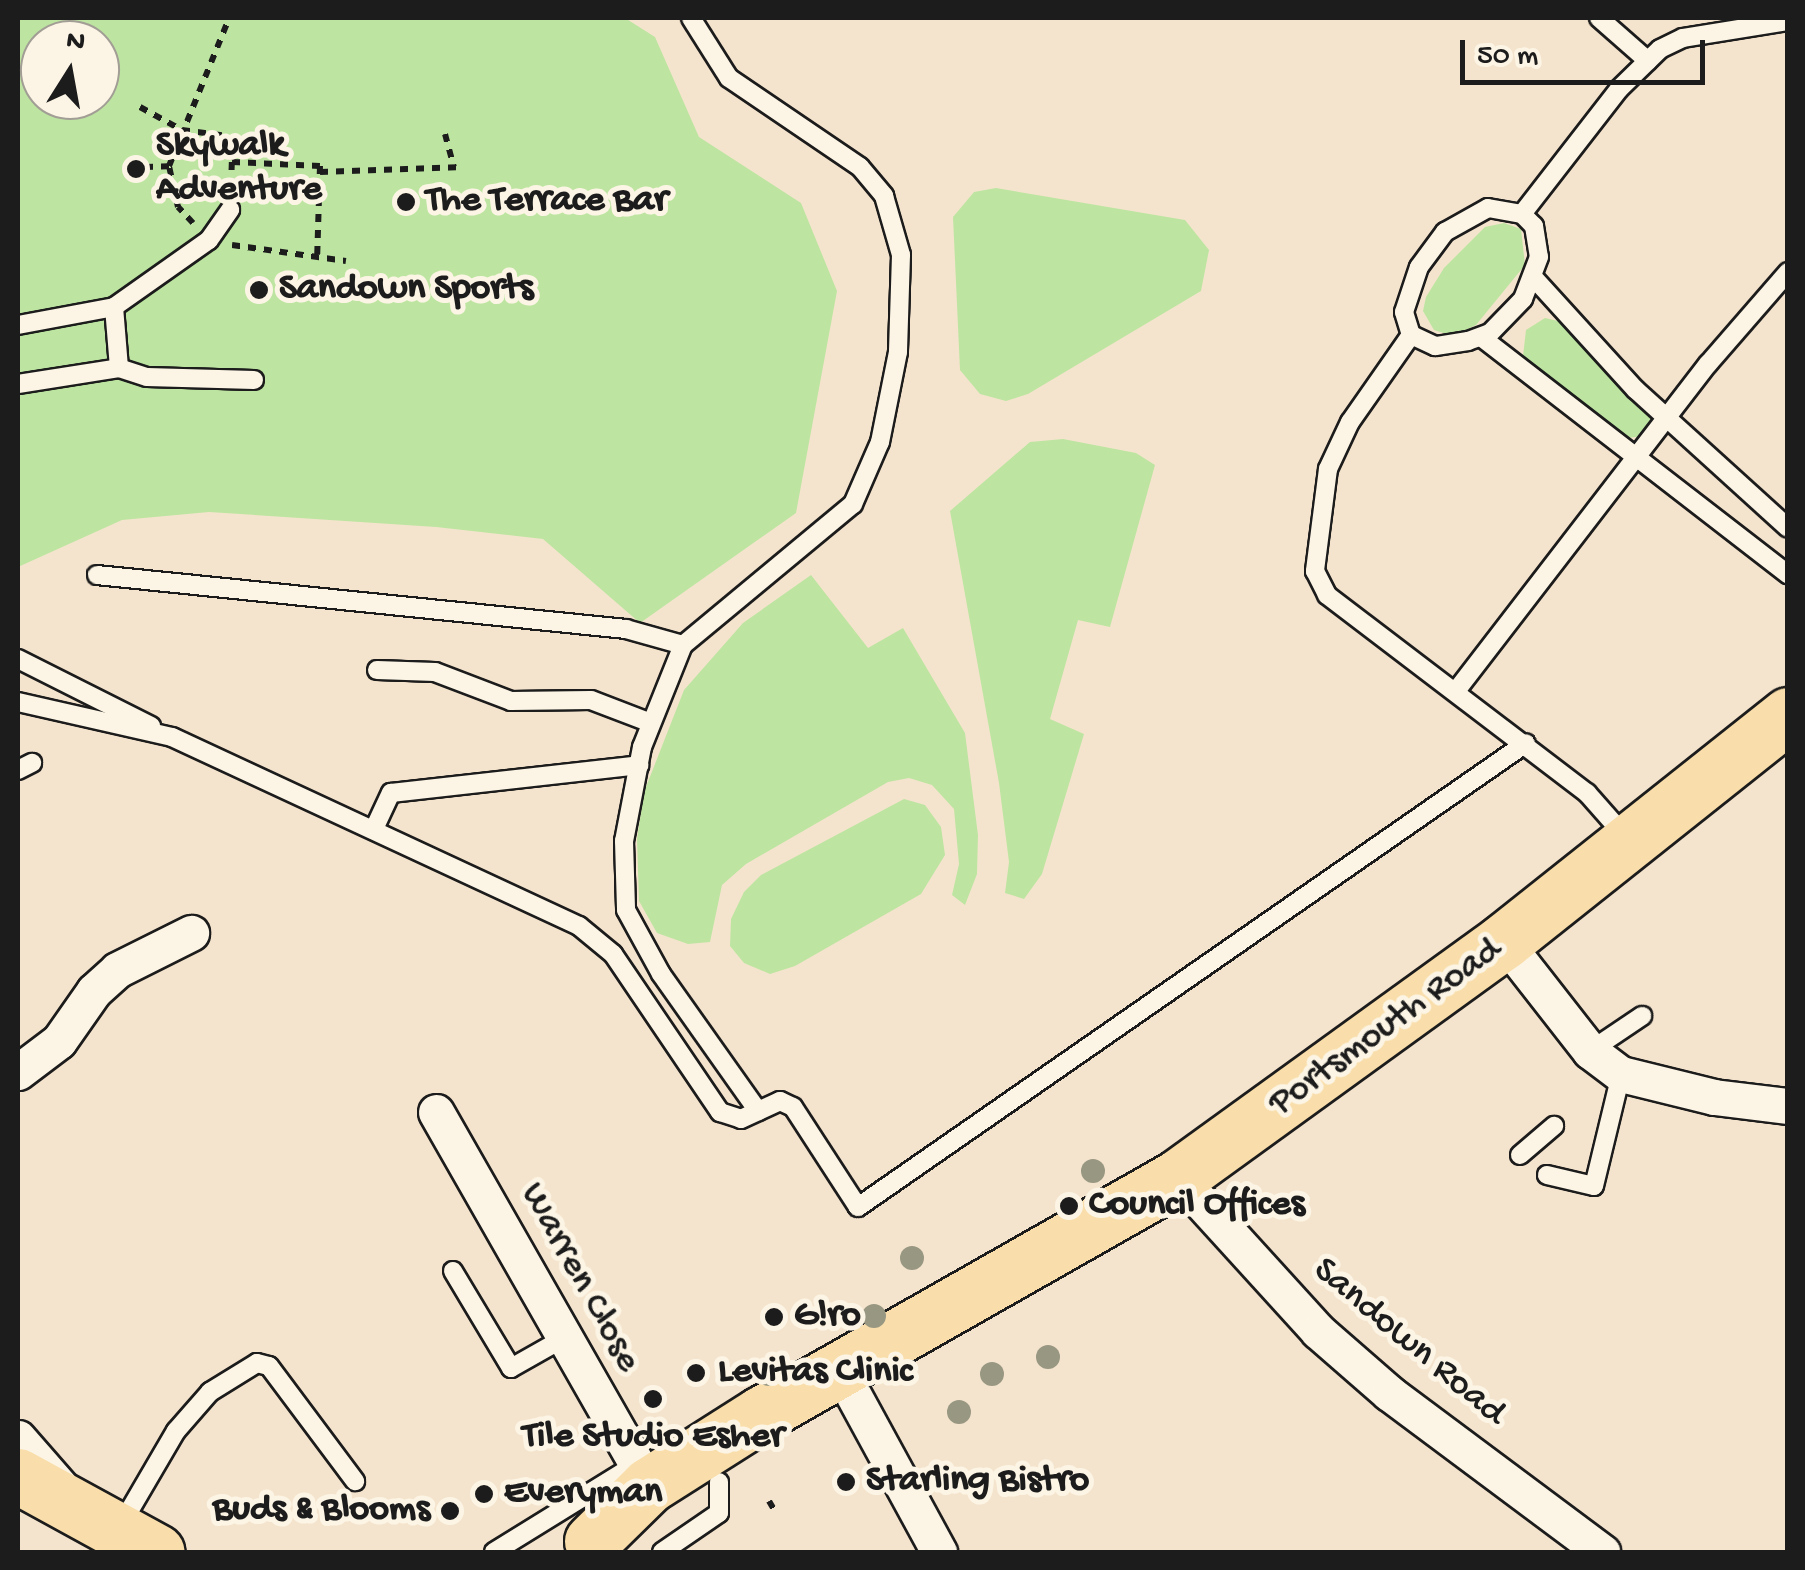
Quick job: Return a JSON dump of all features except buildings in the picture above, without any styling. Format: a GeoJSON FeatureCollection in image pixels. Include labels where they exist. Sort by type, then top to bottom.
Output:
{"type":"FeatureCollection","features":[{"type":"Feature","properties":{"kind":"main road","name":"Portsmouth Road"},"geometry":{"type":"LineString","coordinates":[[845,1382],[960,1305],[1178,1177],[1504,942],[1632,844],[1788,715]]}},
{"type":"Feature","properties":{"kind":"main road"},"geometry":{"type":"LineString","coordinates":[[583,1547],[642,1475],[845,1382]]}},
{"type":"Feature","properties":{"kind":"main road"},"geometry":{"type":"LineString","coordinates":[[583,1547],[719,1482],[845,1382]]}},
{"type":"Feature","properties":{"kind":"main road"},"geometry":{"type":"LineString","coordinates":[[18,1476],[117,1530]]}},
{"type":"Feature","properties":{"kind":"street"},"geometry":{"type":"LineString","coordinates":[[18,1072],[59,1041],[94,990],[118,970],[192,933]]}},
{"type":"Feature","properties":{"kind":"street"},"geometry":{"type":"LineString","coordinates":[[1504,942],[1590,1051],[1621,1074],[1714,1097],[1788,1106]]}},
{"type":"Feature","properties":{"kind":"street","name":"Warren Close"},"geometry":{"type":"LineString","coordinates":[[436,1112],[642,1475]]}},
{"type":"Feature","properties":{"kind":"street","name":"Sandown Road"},"geometry":{"type":"LineString","coordinates":[[1178,1177],[1318,1332],[1389,1394],[1602,1552]]}},
{"type":"Feature","properties":{"kind":"street"},"geometry":{"type":"LineString","coordinates":[[845,1382],[938,1552]]}},
{"type":"Feature","properties":{"kind":"street"},"geometry":{"type":"LineString","coordinates":[[18,1438],[117,1530]]}},
{"type":"Feature","properties":{"kind":"lane"},"geometry":{"type":"LineString","coordinates":[[691,18],[729,78],[860,166],[884,196],[900,255],[902,310],[880,442],[852,504],[683,645],[638,765],[624,840],[626,910],[660,974],[758,1111]]}},
{"type":"Feature","properties":{"kind":"lane"},"geometry":{"type":"LineString","coordinates":[[1599,18],[1648,61]]}},
{"type":"Feature","properties":{"kind":"lane"},"geometry":{"type":"LineString","coordinates":[[1522,214],[1648,61],[1683,38],[1788,21]]}},
{"type":"Feature","properties":{"kind":"lane"},"geometry":{"type":"LineString","coordinates":[[1488,208],[1522,214],[1537,238],[1534,278],[1510,318],[1480,336],[1435,346],[1411,335],[1404,312],[1409,287],[1445,232],[1488,208]]}},
{"type":"Feature","properties":{"kind":"lane"},"geometry":{"type":"LineString","coordinates":[[18,325],[114,308],[209,240],[230,210]]}},
{"type":"Feature","properties":{"kind":"lane"},"geometry":{"type":"LineString","coordinates":[[1456,691],[1666,418],[1788,272]]}},
{"type":"Feature","properties":{"kind":"lane"},"geometry":{"type":"LineString","coordinates":[[1534,278],[1666,418],[1788,528]]}},
{"type":"Feature","properties":{"kind":"lane"},"geometry":{"type":"LineString","coordinates":[[114,308],[120,368]]}},
{"type":"Feature","properties":{"kind":"lane"},"geometry":{"type":"LineString","coordinates":[[1411,335],[1350,422],[1328,468],[1315,571],[1328,595],[1587,792],[1632,844]]}},
{"type":"Feature","properties":{"kind":"lane"},"geometry":{"type":"LineString","coordinates":[[1480,336],[1788,574]]}},
{"type":"Feature","properties":{"kind":"lane"},"geometry":{"type":"LineString","coordinates":[[18,384],[120,368],[147,377],[254,380]]}},
{"type":"Feature","properties":{"kind":"lane"},"geometry":{"type":"LineString","coordinates":[[97,575],[626,630],[683,645]]}},
{"type":"Feature","properties":{"kind":"lane"},"geometry":{"type":"LineString","coordinates":[[18,659],[172,737],[598,937],[720,1112],[741,1119],[780,1101],[793,1106],[858,1207],[1526,744]]}},
{"type":"Feature","properties":{"kind":"lane"},"geometry":{"type":"LineString","coordinates":[[377,670],[435,672],[511,701],[591,700],[651,723]]}},
{"type":"Feature","properties":{"kind":"lane"},"geometry":{"type":"LineString","coordinates":[[18,702],[172,737]]}},
{"type":"Feature","properties":{"kind":"lane"},"geometry":{"type":"LineString","coordinates":[[374,829],[391,793],[638,765]]}},
{"type":"Feature","properties":{"kind":"lane"},"geometry":{"type":"LineString","coordinates":[[1590,1051],[1642,1016]]}},
{"type":"Feature","properties":{"kind":"lane"},"geometry":{"type":"LineString","coordinates":[[1547,1175],[1594,1186],[1621,1074]]}},
{"type":"Feature","properties":{"kind":"lane"},"geometry":{"type":"LineString","coordinates":[[1520,1156],[1554,1126]]}},
{"type":"Feature","properties":{"kind":"lane"},"geometry":{"type":"LineString","coordinates":[[453,1272],[511,1368],[564,1338]]}},
{"type":"Feature","properties":{"kind":"lane"},"geometry":{"type":"LineString","coordinates":[[117,1530],[176,1431],[210,1392],[257,1363],[268,1366],[355,1481]]}},
{"type":"Feature","properties":{"kind":"lane"},"geometry":{"type":"LineString","coordinates":[[494,1552],[642,1475]]}},
{"type":"Feature","properties":{"kind":"lane"},"geometry":{"type":"LineString","coordinates":[[662,1552],[718,1513],[719,1482]]}},
{"type":"Feature","properties":{"kind":"path"},"geometry":{"type":"LineString","coordinates":[[229,18],[169,166],[178,207],[209,240],[317,260],[346,260]]}},
{"type":"Feature","properties":{"kind":"path"},"geometry":{"type":"LineString","coordinates":[[140,107],[182,130],[228,136],[232,162],[230,210]]}},
{"type":"Feature","properties":{"kind":"path"},"geometry":{"type":"LineString","coordinates":[[445,134],[454,167]]}},
{"type":"Feature","properties":{"kind":"path"},"geometry":{"type":"LineString","coordinates":[[229,147],[245,147]]}},
{"type":"Feature","properties":{"kind":"path"},"geometry":{"type":"LineString","coordinates":[[232,162],[320,166],[314,211],[317,260]]}},
{"type":"Feature","properties":{"kind":"path"},"geometry":{"type":"LineString","coordinates":[[144,167],[169,166]]}},
{"type":"Feature","properties":{"kind":"path"},"geometry":{"type":"LineString","coordinates":[[320,172],[464,167]]}},
{"type":"Feature","properties":{"kind":"path"},"geometry":{"type":"LineString","coordinates":[[319,184],[333,185]]}},
{"type":"Feature","properties":{"kind":"path"},"geometry":{"type":"LineString","coordinates":[[770,1500],[776,1513]]}},
{"type":"Feature","properties":{"kind":"green space"},"geometry":{"type":"Polygon","coordinates":[[[18,18],[625,18],[655,37],[699,137],[801,203],[837,291],[796,513],[640,623],[543,539],[436,527],[209,512],[122,520],[18,567],[18,18]]]}},
{"type":"Feature","properties":{"kind":"green space"},"geometry":{"type":"Polygon","coordinates":[[[996,188],[1185,220],[1209,250],[1201,291],[1028,394],[1006,401],[980,394],[960,370],[953,217],[974,192],[996,188]]]}},
{"type":"Feature","properties":{"kind":"green space"},"geometry":{"type":"Polygon","coordinates":[[[1504,223],[1521,229],[1525,265],[1476,325],[1453,336],[1434,330],[1423,311],[1426,297],[1444,268],[1485,227],[1504,223]]]}},
{"type":"Feature","properties":{"kind":"green space"},"geometry":{"type":"Polygon","coordinates":[[[1545,318],[1562,322],[1647,408],[1654,421],[1644,436],[1627,438],[1523,356],[1526,330],[1545,318]]]}},
{"type":"Feature","properties":{"kind":"green space"},"geometry":{"type":"Polygon","coordinates":[[[1063,439],[1136,453],[1155,465],[1110,627],[1078,620],[1050,719],[1084,734],[1042,874],[1024,899],[1005,893],[1009,862],[999,783],[950,511],[1030,442],[1063,439]]]}},
{"type":"Feature","properties":{"kind":"green space"},"geometry":{"type":"Polygon","coordinates":[[[811,575],[868,648],[903,628],[965,733],[978,835],[977,874],[965,905],[952,895],[959,864],[954,809],[932,785],[909,778],[888,782],[746,864],[722,885],[710,942],[688,944],[657,933],[639,901],[637,839],[644,792],[684,690],[743,623],[811,575]]]}},
{"type":"Feature","properties":{"kind":"green space"},"geometry":{"type":"Polygon","coordinates":[[[904,799],[925,805],[941,827],[945,855],[921,894],[795,966],[770,974],[744,963],[730,946],[731,919],[744,892],[761,875],[904,799]]]}},
{"type":"Feature","properties":{"kind":"place","name":"Skywalk Adventure"},"geometry":{"type":"Point","coordinates":[136,169]}},
{"type":"Feature","properties":{"kind":"place","name":"The Terrace Bar"},"geometry":{"type":"Point","coordinates":[406,202]}},
{"type":"Feature","properties":{"kind":"place","name":"Sandown Sports"},"geometry":{"type":"Point","coordinates":[259,290]}},
{"type":"Feature","properties":{"kind":"place","name":"Council Offices"},"geometry":{"type":"Point","coordinates":[1069,1206]}},
{"type":"Feature","properties":{"kind":"place","name":"G!ro"},"geometry":{"type":"Point","coordinates":[774,1317]}},
{"type":"Feature","properties":{"kind":"place","name":"Levitas Clinic"},"geometry":{"type":"Point","coordinates":[696,1373]}},
{"type":"Feature","properties":{"kind":"place","name":"Tile Studio Esher"},"geometry":{"type":"Point","coordinates":[653,1399]}},
{"type":"Feature","properties":{"kind":"place","name":"Starling Bistro"},"geometry":{"type":"Point","coordinates":[846,1482]}},
{"type":"Feature","properties":{"kind":"place","name":"Everyman"},"geometry":{"type":"Point","coordinates":[484,1494]}},
{"type":"Feature","properties":{"kind":"place","name":"Buds & Blooms"},"geometry":{"type":"Point","coordinates":[450,1511]}}]}
